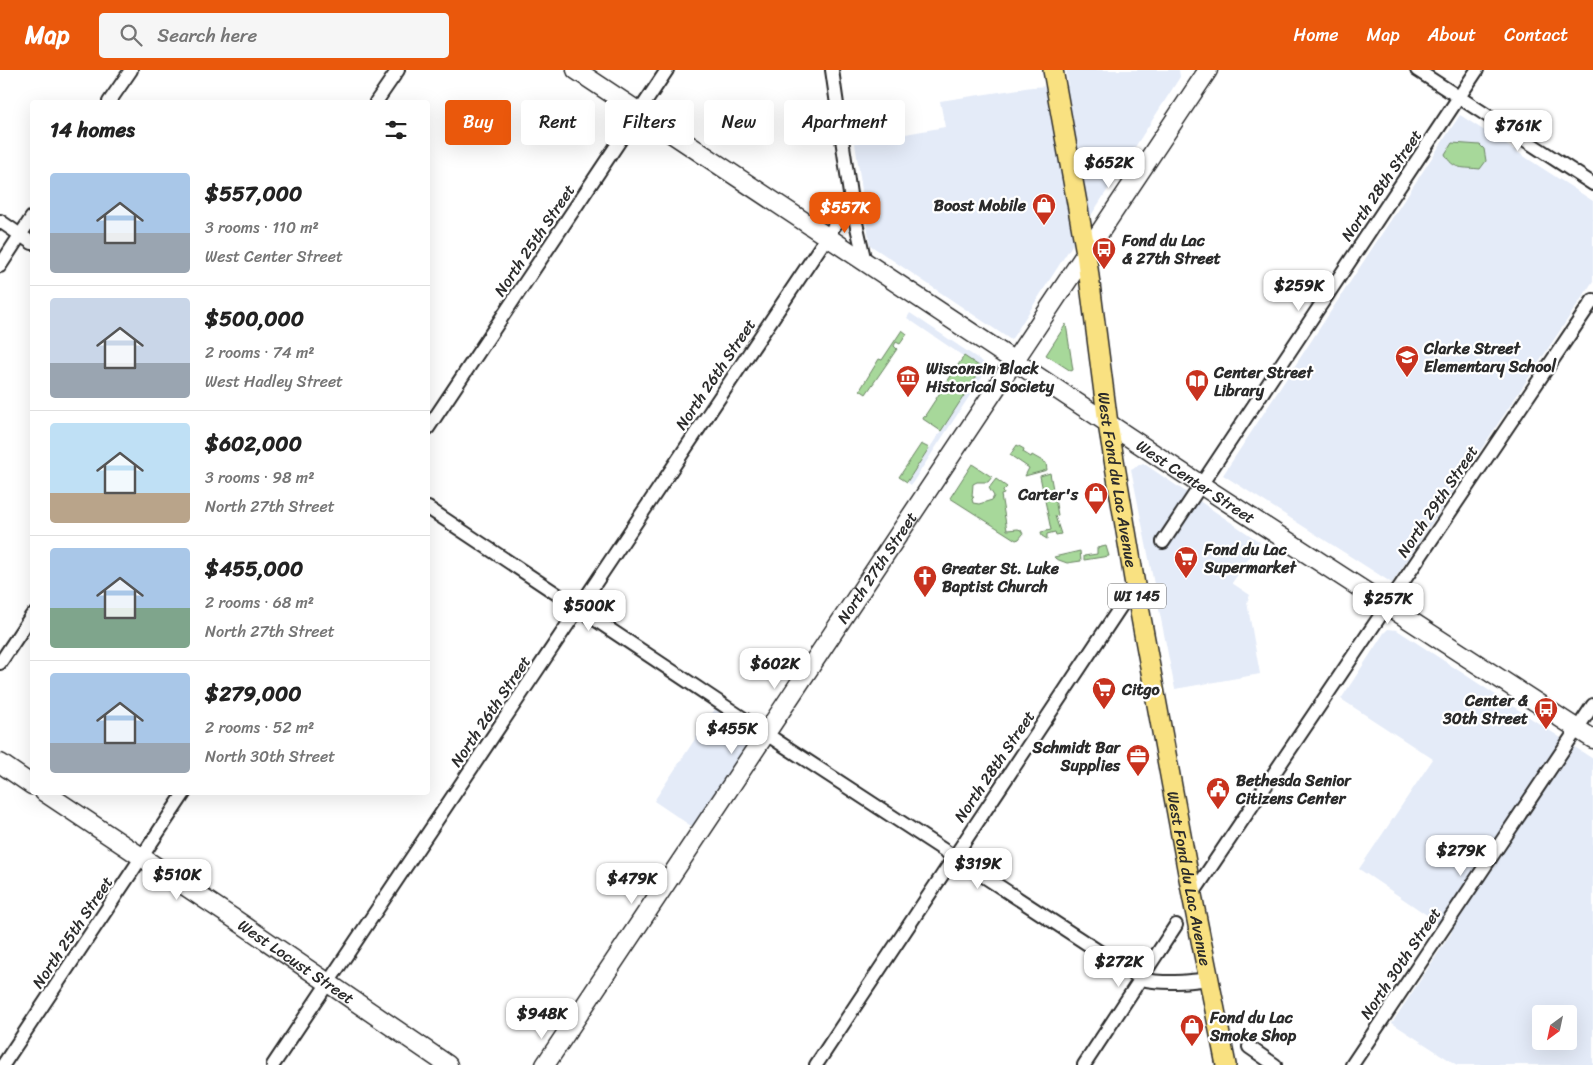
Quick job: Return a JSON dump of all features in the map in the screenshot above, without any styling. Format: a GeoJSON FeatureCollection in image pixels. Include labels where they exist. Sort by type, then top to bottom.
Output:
{"type":"FeatureCollection","features":[{"type":"Feature","properties":{"kind":"main road","name":"West Fond du Lac Avenue"},"geometry":{"type":"LineString","coordinates":[[1053,70],[1086,253],[1108,424],[1135,585],[1192,895],[1226,1065]]}},
{"type":"Feature","properties":{"kind":"street"},"geometry":{"type":"LineString","coordinates":[[111,100],[131,70]]}},
{"type":"Feature","properties":{"kind":"street"},"geometry":{"type":"LineString","coordinates":[[377,100],[398,70]]}},
{"type":"Feature","properties":{"kind":"street","name":"West Center Street"},"geometry":{"type":"LineString","coordinates":[[576,70],[621,100]]}},
{"type":"Feature","properties":{"kind":"street","name":"North 25th Street"},"geometry":{"type":"LineString","coordinates":[[647,100],[667,70]]}},
{"type":"Feature","properties":{"kind":"street"},"geometry":{"type":"LineString","coordinates":[[832,70],[851,201],[865,262]]}},
{"type":"Feature","properties":{"kind":"street","name":"North 27th Street"},"geometry":{"type":"LineString","coordinates":[[545,1065],[1208,70]]}},
{"type":"Feature","properties":{"kind":"street"},"geometry":{"type":"LineString","coordinates":[[1417,70],[1593,184]]}},
{"type":"Feature","properties":{"kind":"street","name":"North 28th Street"},"geometry":{"type":"LineString","coordinates":[[1163,542],[1477,70]]}},
{"type":"Feature","properties":{"kind":"street","name":"North 25th Street"},"geometry":{"type":"LineString","coordinates":[[430,425],[617,145]]}},
{"type":"Feature","properties":{"kind":"street","name":"West Center Street"},"geometry":{"type":"LineString","coordinates":[[689,145],[1108,424],[1593,738]]}},
{"type":"Feature","properties":{"kind":"street","name":"North 26th Street"},"geometry":{"type":"LineString","coordinates":[[273,1065],[851,201]]}},
{"type":"Feature","properties":{"kind":"street"},"geometry":{"type":"LineString","coordinates":[[0,266],[30,220]]}},
{"type":"Feature","properties":{"kind":"street"},"geometry":{"type":"LineString","coordinates":[[0,221],[30,242]]}},
{"type":"Feature","properties":{"kind":"street","name":"North 29th Street"},"geometry":{"type":"LineString","coordinates":[[1192,895],[1593,300]]}},
{"type":"Feature","properties":{"kind":"street"},"geometry":{"type":"LineString","coordinates":[[430,509],[765,734],[1141,979],[1156,982],[1209,979]]}},
{"type":"Feature","properties":{"kind":"street","name":"North 28th Street"},"geometry":{"type":"LineString","coordinates":[[816,1065],[1135,585]]}},
{"type":"Feature","properties":{"kind":"street"},"geometry":{"type":"LineString","coordinates":[[0,663],[30,617]]}},
{"type":"Feature","properties":{"kind":"street","name":"North 30th Street"},"geometry":{"type":"LineString","coordinates":[[1352,1065],[1593,705]]}},
{"type":"Feature","properties":{"kind":"street"},"geometry":{"type":"LineString","coordinates":[[0,763],[30,784]]}},
{"type":"Feature","properties":{"kind":"street","name":"West Locust Street"},"geometry":{"type":"LineString","coordinates":[[48,795],[448,1065]]}},
{"type":"Feature","properties":{"kind":"street","name":"North 25th Street"},"geometry":{"type":"LineString","coordinates":[[3,1065],[183,795]]}},
{"type":"Feature","properties":{"kind":"street"},"geometry":{"type":"LineString","coordinates":[[1084,1065],[1176,925]]}},
{"type":"Feature","properties":{"kind":"street"},"geometry":{"type":"LineString","coordinates":[[1249,1047],[1275,1065]]}},
{"type":"Feature","properties":{"kind":"shaded area"},"geometry":{"type":"Polygon","coordinates":[[[1066,70],[1179,70],[1180,77],[1011,340],[870,245],[855,145],[905,145],[905,134],[945,127],[940,101],[1032,87],[1068,85],[1066,70]]]}},
{"type":"Feature","properties":{"kind":"shaded area","name":"Clarke Street Elementary School"},"geometry":{"type":"Polygon","coordinates":[[[1460,115],[1593,201],[1593,281],[1392,583],[1223,475],[1460,115]]]}},
{"type":"Feature","properties":{"kind":"shaded area"},"geometry":{"type":"Polygon","coordinates":[[[910,313],[983,362],[986,368],[984,374],[911,485],[907,482],[982,369],[907,318],[910,313]]]}},
{"type":"Feature","properties":{"kind":"shaded area"},"geometry":{"type":"Polygon","coordinates":[[[1143,463],[1260,542],[1232,583],[1250,595],[1247,602],[1260,674],[1175,689],[1131,469],[1143,463]]]}},
{"type":"Feature","properties":{"kind":"shaded area"},"geometry":{"type":"Polygon","coordinates":[[[1388,629],[1397,630],[1593,759],[1593,1065],[1457,1065],[1392,1023],[1452,932],[1359,869],[1433,759],[1341,699],[1384,633],[1388,629]]]}},
{"type":"Feature","properties":{"kind":"shaded area"},"geometry":{"type":"Polygon","coordinates":[[[719,703],[765,734],[700,832],[654,801],[719,703]]]}},
{"type":"Feature","properties":{"kind":"green space"},"geometry":{"type":"Polygon","coordinates":[[[1452,143],[1480,145],[1484,149],[1486,161],[1480,169],[1455,166],[1445,154],[1452,143]]]}},
{"type":"Feature","properties":{"kind":"green space"},"geometry":{"type":"Polygon","coordinates":[[[1066,324],[1073,370],[1071,371],[1046,355],[1066,324]]]}},
{"type":"Feature","properties":{"kind":"green space"},"geometry":{"type":"Polygon","coordinates":[[[902,330],[907,334],[900,344],[896,342],[894,346],[897,349],[866,394],[860,390],[879,359],[882,360],[902,330]]]}},
{"type":"Feature","properties":{"kind":"green space"},"geometry":{"type":"Polygon","coordinates":[[[964,356],[982,368],[941,431],[923,419],[964,356]]]}},
{"type":"Feature","properties":{"kind":"green space"},"geometry":{"type":"Polygon","coordinates":[[[921,444],[929,448],[907,482],[899,477],[921,444]]]}},
{"type":"Feature","properties":{"kind":"green space"},"geometry":{"type":"Polygon","coordinates":[[[1017,445],[1024,449],[1023,452],[1031,457],[1032,455],[1046,463],[1047,470],[1025,476],[1029,468],[1010,455],[1017,445]]]}},
{"type":"Feature","properties":{"kind":"green space"},"geometry":{"type":"Polygon","coordinates":[[[972,464],[992,477],[988,482],[973,484],[973,503],[979,504],[992,500],[994,496],[989,488],[996,479],[1007,487],[1003,491],[1004,494],[1001,495],[1007,530],[1021,530],[1023,534],[1019,539],[1016,540],[950,498],[972,464]]]}},
{"type":"Feature","properties":{"kind":"green space"},"geometry":{"type":"Polygon","coordinates":[[[1050,473],[1053,489],[1051,489],[1052,499],[1055,499],[1058,515],[1055,516],[1061,534],[1056,535],[1055,532],[1047,534],[1047,539],[1042,536],[1041,532],[1051,530],[1040,476],[1050,473]]]}},
{"type":"Feature","properties":{"kind":"green space"},"geometry":{"type":"Polygon","coordinates":[[[1106,546],[1109,556],[1084,560],[1084,556],[1097,554],[1097,548],[1106,546]]]}},
{"type":"Feature","properties":{"kind":"green space"},"geometry":{"type":"Polygon","coordinates":[[[1080,551],[1081,561],[1067,563],[1054,557],[1080,551]]]}},
{"type":"Feature","properties":{"kind":"place","name":"Boost Mobile"},"geometry":{"type":"Point","coordinates":[1044,226]}},
{"type":"Feature","properties":{"kind":"place","name":"Fond du Lac & 27th Street"},"geometry":{"type":"Point","coordinates":[1104,270]}},
{"type":"Feature","properties":{"kind":"place","name":"Clarke Street Elementary School"},"geometry":{"type":"Point","coordinates":[1407,378]}},
{"type":"Feature","properties":{"kind":"place","name":"Wisconsin Black Historical Society"},"geometry":{"type":"Point","coordinates":[908,398]}},
{"type":"Feature","properties":{"kind":"place","name":"Center Street Library"},"geometry":{"type":"Point","coordinates":[1197,402]}},
{"type":"Feature","properties":{"kind":"place","name":"Carter's"},"geometry":{"type":"Point","coordinates":[1096,515]}},
{"type":"Feature","properties":{"kind":"place","name":"Fond du Lac Supermarket"},"geometry":{"type":"Point","coordinates":[1186,579]}},
{"type":"Feature","properties":{"kind":"place","name":"Greater St. Luke Baptist Church"},"geometry":{"type":"Point","coordinates":[925,598]}},
{"type":"Feature","properties":{"kind":"place","name":"Citgo"},"geometry":{"type":"Point","coordinates":[1104,710]}},
{"type":"Feature","properties":{"kind":"place","name":"Center & 30th Street"},"geometry":{"type":"Point","coordinates":[1546,730]}},
{"type":"Feature","properties":{"kind":"place","name":"Schmidt Bar Supplies"},"geometry":{"type":"Point","coordinates":[1138,777]}},
{"type":"Feature","properties":{"kind":"place","name":"Bethesda Senior Citizens Center"},"geometry":{"type":"Point","coordinates":[1218,810]}},
{"type":"Feature","properties":{"kind":"place","name":"Fond du Lac Smoke Shop"},"geometry":{"type":"Point","coordinates":[1192,1047]}}]}
